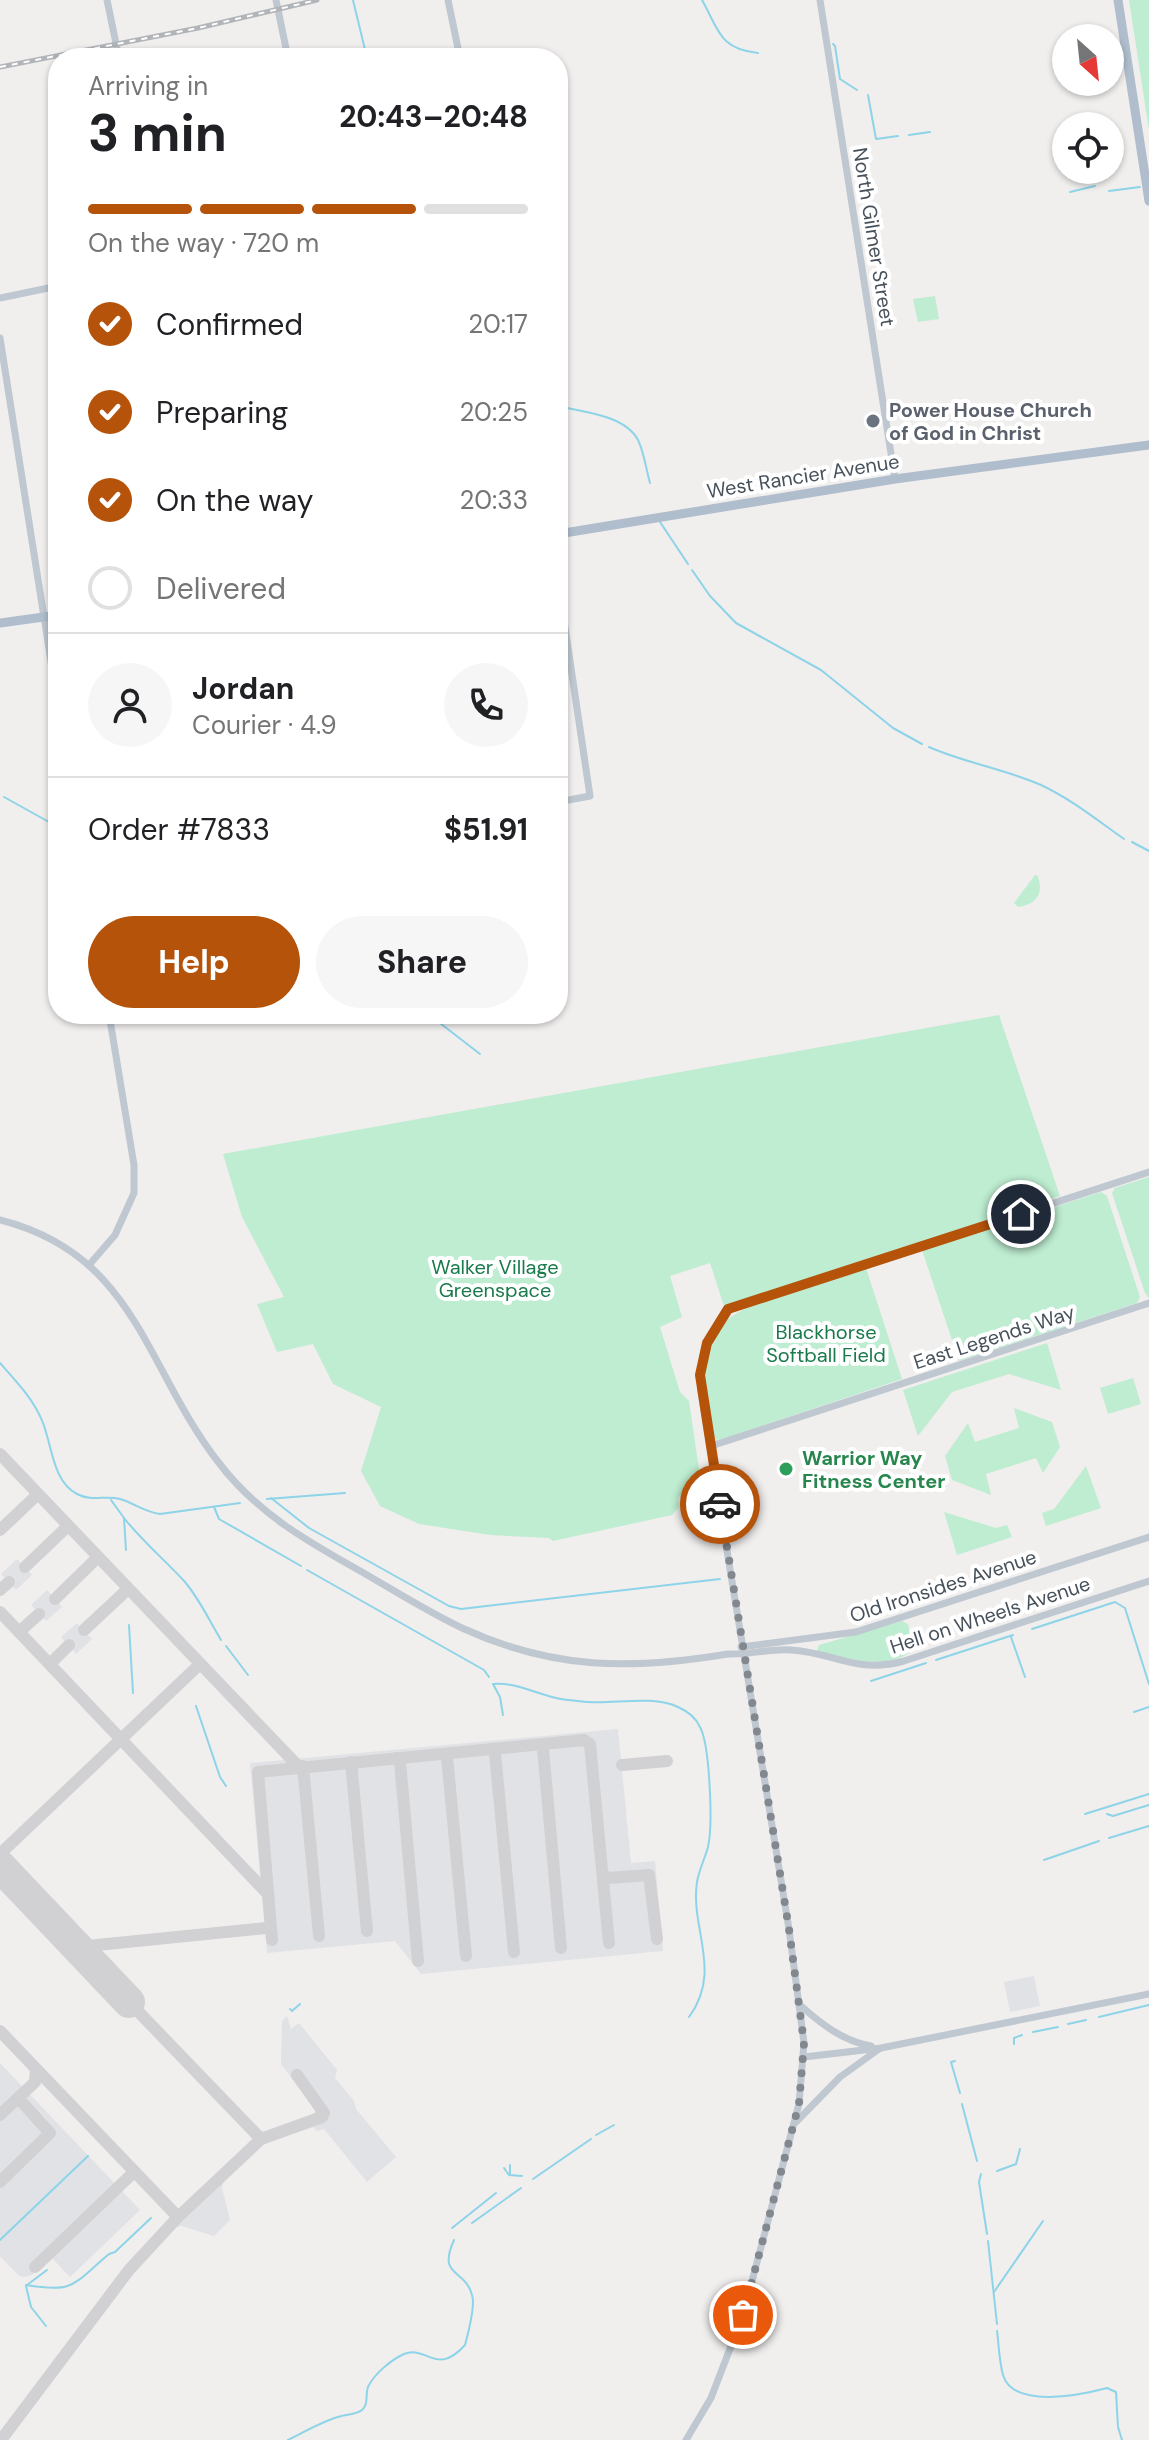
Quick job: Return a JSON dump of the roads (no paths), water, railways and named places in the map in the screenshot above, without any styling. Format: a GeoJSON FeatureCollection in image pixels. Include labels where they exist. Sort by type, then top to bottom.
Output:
{"type":"FeatureCollection","features":[{"type":"Feature","properties":{"kind":"main road"},"geometry":{"type":"LineString","coordinates":[[1118,0],[1149,201]]}},
{"type":"Feature","properties":{"kind":"main road","name":"West Rancier Avenue"},"geometry":{"type":"LineString","coordinates":[[568,532],[895,479],[1149,445]]}},
{"type":"Feature","properties":{"kind":"main road"},"geometry":{"type":"LineString","coordinates":[[0,623],[48,617]]}},
{"type":"Feature","properties":{"kind":"street"},"geometry":{"type":"LineString","coordinates":[[107,0],[117,48]]}},
{"type":"Feature","properties":{"kind":"street"},"geometry":{"type":"LineString","coordinates":[[276,0],[286,48]]}},
{"type":"Feature","properties":{"kind":"street"},"geometry":{"type":"LineString","coordinates":[[448,0],[458,48]]}},
{"type":"Feature","properties":{"kind":"street","name":"North Gilmer Street"},"geometry":{"type":"LineString","coordinates":[[820,0],[895,479]]}},
{"type":"Feature","properties":{"kind":"street"},"geometry":{"type":"LineString","coordinates":[[0,298],[48,288]]}},
{"type":"Feature","properties":{"kind":"street"},"geometry":{"type":"LineString","coordinates":[[0,338],[48,638]]}},
{"type":"Feature","properties":{"kind":"street"},"geometry":{"type":"LineString","coordinates":[[568,648],[590,796],[568,800]]}},
{"type":"Feature","properties":{"kind":"street"},"geometry":{"type":"LineString","coordinates":[[89,1265],[115,1235],[134,1193],[134,1165],[111,1024]]}},
{"type":"Feature","properties":{"kind":"street"},"geometry":{"type":"LineString","coordinates":[[686,2440],[717,2386],[743,2315],[794,2125],[803,2082],[804,2057],[800,2004],[701,1392],[701,1363],[707,1343],[728,1309],[1149,1172]]}},
{"type":"Feature","properties":{"kind":"street"},"geometry":{"type":"LineString","coordinates":[[0,1220],[52,1239],[104,1279],[125,1306],[201,1439],[219,1463],[256,1503],[312,1544],[451,1623],[520,1650],[577,1662],[633,1666],[743,1651]]}},
{"type":"Feature","properties":{"kind":"street","name":"East Legends Way"},"geometry":{"type":"LineString","coordinates":[[711,1446],[1149,1303]]}},
{"type":"Feature","properties":{"kind":"street","name":"Old Ironsides Avenue"},"geometry":{"type":"LineString","coordinates":[[743,1651],[856,1632],[1149,1537]]}},
{"type":"Feature","properties":{"kind":"street","name":"Hell on Wheels Avenue"},"geometry":{"type":"LineString","coordinates":[[743,1651],[791,1650],[851,1664],[882,1666],[1149,1581]]}},
{"type":"Feature","properties":{"kind":"street"},"geometry":{"type":"LineString","coordinates":[[804,2057],[881,2048],[1149,1994]]}},
{"type":"Feature","properties":{"kind":"street"},"geometry":{"type":"LineString","coordinates":[[800,2004],[815,2019],[841,2036],[881,2048]]}},
{"type":"Feature","properties":{"kind":"street"},"geometry":{"type":"LineString","coordinates":[[794,2125],[840,2077],[881,2048]]}},
{"type":"Feature","properties":{"kind":"waterway"},"geometry":{"type":"LineString","coordinates":[[353,0],[365,48]]}},
{"type":"Feature","properties":{"kind":"waterway"},"geometry":{"type":"LineString","coordinates":[[702,0],[717,29],[728,42],[745,51],[758,53]]}},
{"type":"Feature","properties":{"kind":"waterway"},"geometry":{"type":"LineString","coordinates":[[833,44],[840,79],[857,90]]}},
{"type":"Feature","properties":{"kind":"waterway"},"geometry":{"type":"LineString","coordinates":[[868,95],[876,139],[898,136]]}},
{"type":"Feature","properties":{"kind":"waterway"},"geometry":{"type":"LineString","coordinates":[[909,135],[930,132]]}},
{"type":"Feature","properties":{"kind":"waterway"},"geometry":{"type":"LineString","coordinates":[[1070,192],[1095,186]]}},
{"type":"Feature","properties":{"kind":"waterway"},"geometry":{"type":"LineString","coordinates":[[1109,191],[1140,187]]}},
{"type":"Feature","properties":{"kind":"waterway"},"geometry":{"type":"LineString","coordinates":[[568,408],[614,420],[632,432],[640,445],[650,483]]}},
{"type":"Feature","properties":{"kind":"waterway"},"geometry":{"type":"LineString","coordinates":[[660,522],[688,564]]}},
{"type":"Feature","properties":{"kind":"waterway"},"geometry":{"type":"LineString","coordinates":[[692,570],[710,596],[736,623],[821,670],[893,728],[922,744]]}},
{"type":"Feature","properties":{"kind":"waterway"},"geometry":{"type":"LineString","coordinates":[[929,747],[1041,785],[1124,839]]}},
{"type":"Feature","properties":{"kind":"waterway"},"geometry":{"type":"LineString","coordinates":[[4,797],[48,821]]}},
{"type":"Feature","properties":{"kind":"waterway"},"geometry":{"type":"LineString","coordinates":[[1132,842],[1149,851]]}},
{"type":"Feature","properties":{"kind":"waterway"},"geometry":{"type":"LineString","coordinates":[[441,1024],[480,1054]]}},
{"type":"Feature","properties":{"kind":"waterway"},"geometry":{"type":"LineString","coordinates":[[0,1363],[35,1407],[58,1472],[77,1494],[88,1498],[120,1499],[160,1514],[240,1503]]}},
{"type":"Feature","properties":{"kind":"waterway"},"geometry":{"type":"LineString","coordinates":[[267,1499],[345,1493]]}},
{"type":"Feature","properties":{"kind":"waterway"},"geometry":{"type":"LineString","coordinates":[[271,1498],[309,1528],[449,1606],[461,1609],[720,1579]]}},
{"type":"Feature","properties":{"kind":"waterway"},"geometry":{"type":"LineString","coordinates":[[111,1500],[124,1518],[126,1550]]}},
{"type":"Feature","properties":{"kind":"waterway"},"geometry":{"type":"LineString","coordinates":[[214,1507],[219,1519],[301,1566]]}},
{"type":"Feature","properties":{"kind":"waterway"},"geometry":{"type":"LineString","coordinates":[[124,1518],[185,1582],[221,1640]]}},
{"type":"Feature","properties":{"kind":"waterway"},"geometry":{"type":"LineString","coordinates":[[307,1570],[484,1670],[489,1677]]}},
{"type":"Feature","properties":{"kind":"waterway"},"geometry":{"type":"LineString","coordinates":[[1032,1629],[1115,1602],[1125,1608],[1149,1684]]}},
{"type":"Feature","properties":{"kind":"waterway"},"geometry":{"type":"LineString","coordinates":[[129,1625],[133,1693]]}},
{"type":"Feature","properties":{"kind":"waterway"},"geometry":{"type":"LineString","coordinates":[[936,1660],[1013,1635]]}},
{"type":"Feature","properties":{"kind":"waterway"},"geometry":{"type":"LineString","coordinates":[[1011,1637],[1025,1677]]}},
{"type":"Feature","properties":{"kind":"waterway"},"geometry":{"type":"LineString","coordinates":[[226,1646],[248,1675]]}},
{"type":"Feature","properties":{"kind":"waterway"},"geometry":{"type":"LineString","coordinates":[[871,1681],[926,1663]]}},
{"type":"Feature","properties":{"kind":"waterway"},"geometry":{"type":"LineString","coordinates":[[503,1715],[500,1697],[493,1684],[516,1686],[574,1701],[668,1703],[685,1711],[698,1724],[708,1767],[710,1822],[708,1847],[698,1878],[696,1899],[705,1966],[704,1983],[689,2017]]}},
{"type":"Feature","properties":{"kind":"waterway"},"geometry":{"type":"LineString","coordinates":[[196,1706],[220,1777],[226,1786]]}},
{"type":"Feature","properties":{"kind":"waterway"},"geometry":{"type":"LineString","coordinates":[[1134,1712],[1149,1707]]}},
{"type":"Feature","properties":{"kind":"waterway"},"geometry":{"type":"LineString","coordinates":[[1085,1814],[1149,1794]]}},
{"type":"Feature","properties":{"kind":"waterway"},"geometry":{"type":"LineString","coordinates":[[1107,1814],[1113,1816],[1149,1805]]}},
{"type":"Feature","properties":{"kind":"waterway"},"geometry":{"type":"LineString","coordinates":[[1109,1838],[1149,1826]]}},
{"type":"Feature","properties":{"kind":"waterway"},"geometry":{"type":"LineString","coordinates":[[1044,1860],[1099,1841]]}},
{"type":"Feature","properties":{"kind":"waterway"},"geometry":{"type":"LineString","coordinates":[[290,2009],[292,2011],[300,2004]]}},
{"type":"Feature","properties":{"kind":"waterway"},"geometry":{"type":"LineString","coordinates":[[1099,2017],[1149,2005]]}},
{"type":"Feature","properties":{"kind":"waterway"},"geometry":{"type":"LineString","coordinates":[[1068,2024],[1086,2020]]}},
{"type":"Feature","properties":{"kind":"waterway"},"geometry":{"type":"LineString","coordinates":[[1033,2032],[1058,2027]]}},
{"type":"Feature","properties":{"kind":"waterway"},"geometry":{"type":"LineString","coordinates":[[1014,2044],[1014,2038],[1022,2035]]}},
{"type":"Feature","properties":{"kind":"waterway"},"geometry":{"type":"LineString","coordinates":[[955,2061],[951,2062],[960,2093]]}},
{"type":"Feature","properties":{"kind":"waterway"},"geometry":{"type":"LineString","coordinates":[[962,2104],[977,2161]]}},
{"type":"Feature","properties":{"kind":"waterway"},"geometry":{"type":"LineString","coordinates":[[596,2135],[614,2125]]}},
{"type":"Feature","properties":{"kind":"waterway"},"geometry":{"type":"LineString","coordinates":[[533,2179],[591,2139]]}},
{"type":"Feature","properties":{"kind":"waterway"},"geometry":{"type":"LineString","coordinates":[[997,2171],[1016,2164],[1020,2149]]}},
{"type":"Feature","properties":{"kind":"waterway"},"geometry":{"type":"LineString","coordinates":[[0,2240],[88,2156]]}},
{"type":"Feature","properties":{"kind":"waterway"},"geometry":{"type":"LineString","coordinates":[[510,2165],[510,2174]]}},
{"type":"Feature","properties":{"kind":"waterway"},"geometry":{"type":"LineString","coordinates":[[504,2168],[509,2175],[522,2176]]}},
{"type":"Feature","properties":{"kind":"waterway"},"geometry":{"type":"LineString","coordinates":[[981,2174],[979,2182],[987,2234]]}},
{"type":"Feature","properties":{"kind":"waterway"},"geometry":{"type":"LineString","coordinates":[[472,2223],[521,2188]]}},
{"type":"Feature","properties":{"kind":"waterway"},"geometry":{"type":"LineString","coordinates":[[452,2228],[496,2193]]}},
{"type":"Feature","properties":{"kind":"waterway"},"geometry":{"type":"LineString","coordinates":[[26,2285],[54,2288],[72,2284],[115,2252],[151,2218]]}},
{"type":"Feature","properties":{"kind":"waterway"},"geometry":{"type":"LineString","coordinates":[[994,2292],[1043,2221]]}},
{"type":"Feature","properties":{"kind":"waterway"},"geometry":{"type":"LineString","coordinates":[[288,2440],[325,2422],[362,2410],[371,2382],[383,2368],[404,2354],[412,2352],[439,2360],[447,2359],[465,2345],[473,2300],[469,2286],[450,2267],[454,2240]]}},
{"type":"Feature","properties":{"kind":"waterway"},"geometry":{"type":"LineString","coordinates":[[988,2241],[997,2324]]}},
{"type":"Feature","properties":{"kind":"waterway"},"geometry":{"type":"LineString","coordinates":[[27,2285],[47,2270]]}},
{"type":"Feature","properties":{"kind":"waterway"},"geometry":{"type":"LineString","coordinates":[[26,2286],[31,2307],[46,2326]]}},
{"type":"Feature","properties":{"kind":"waterway"},"geometry":{"type":"LineString","coordinates":[[997,2331],[1003,2375],[1009,2386],[1033,2396],[1049,2397],[1107,2388],[1116,2392],[1122,2440]]}},
{"type":"Feature","properties":{"kind":"railway"},"geometry":{"type":"LineString","coordinates":[[96,48],[317,0]]}},
{"type":"Feature","properties":{"kind":"railway"},"geometry":{"type":"LineString","coordinates":[[0,67],[48,58]]}},
{"type":"Feature","properties":{"kind":"place","name":"Power House Church of God in Christ"},"geometry":{"type":"Point","coordinates":[873,421]}},
{"type":"Feature","properties":{"kind":"place","name":"Warrior Way Fitness Center"},"geometry":{"type":"Point","coordinates":[786,1469]}},
{"type":"Feature","properties":{"kind":"park label","name":"Walker Village Greenspace"},"geometry":{"type":"Point","coordinates":[495,1278]}},
{"type":"Feature","properties":{"kind":"park label","name":"Blackhorse Softball Field"},"geometry":{"type":"Point","coordinates":[826,1344]}}]}
